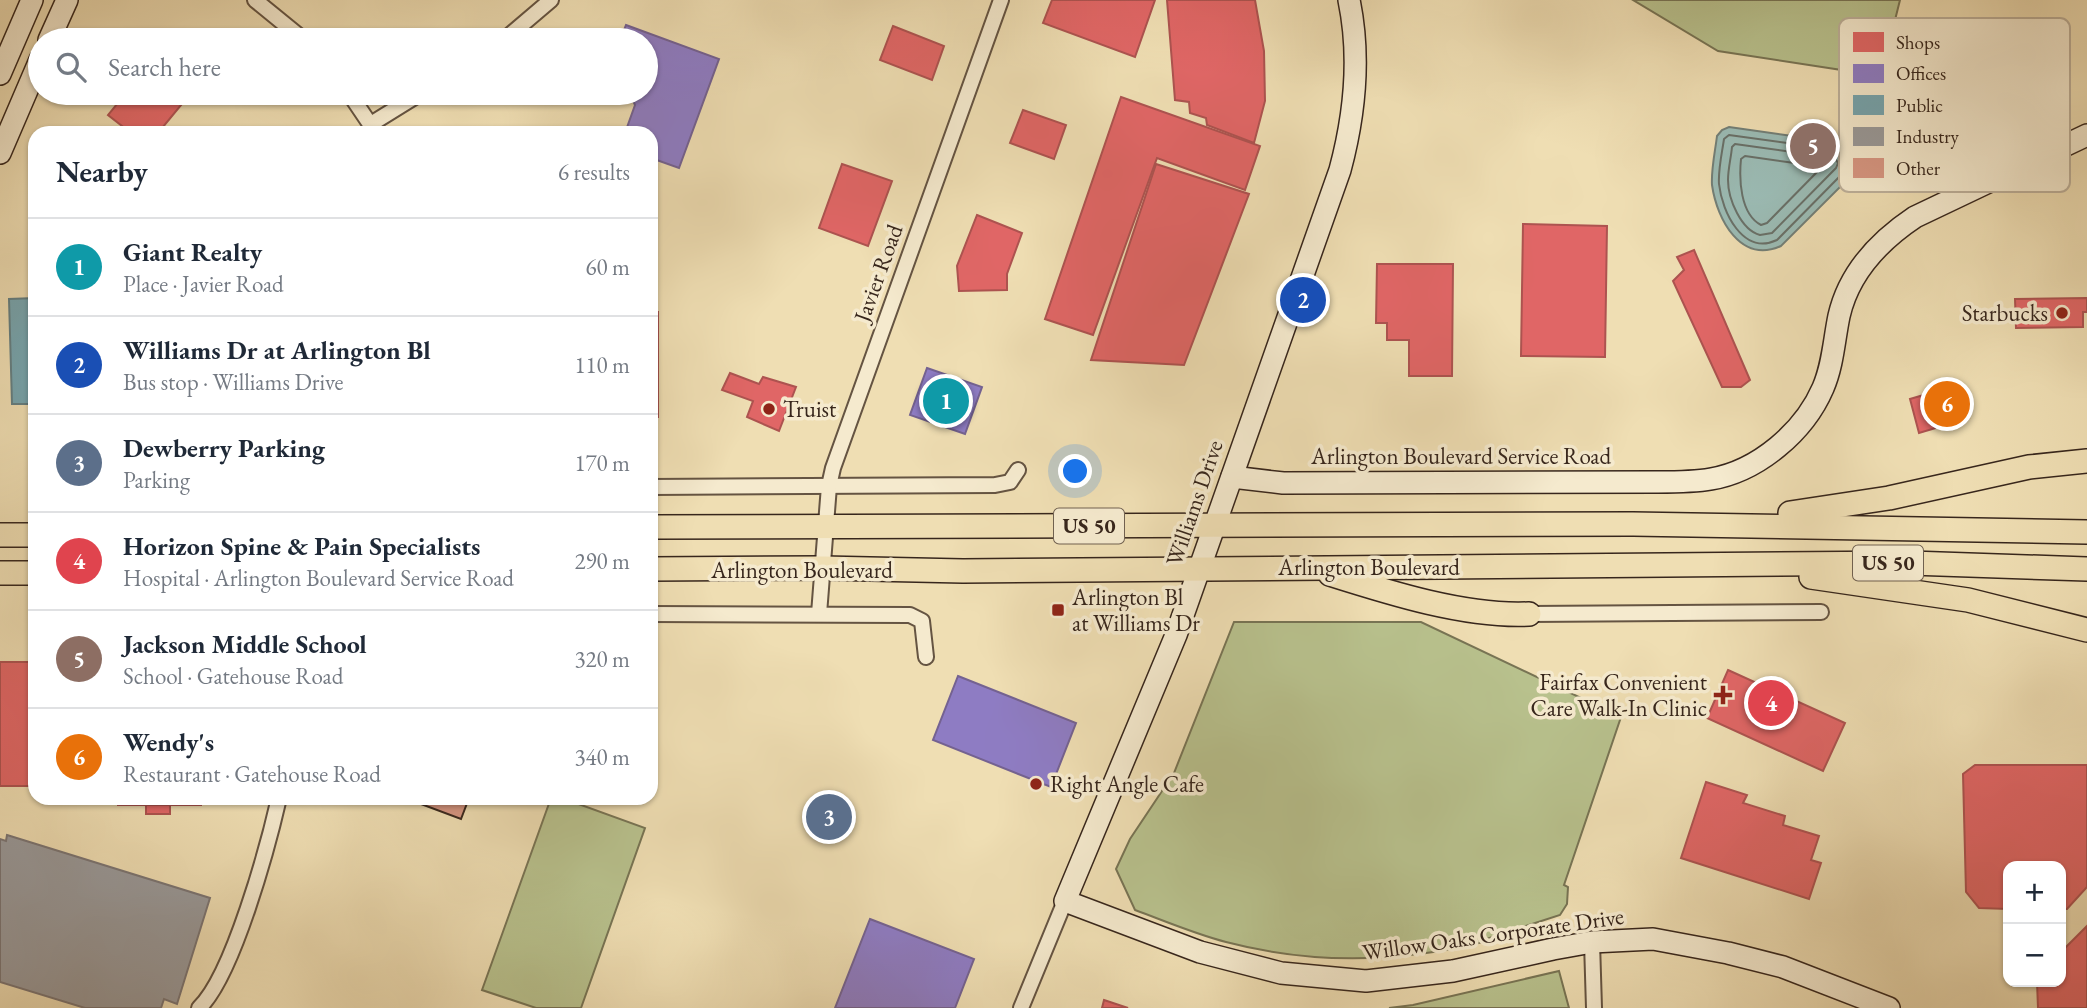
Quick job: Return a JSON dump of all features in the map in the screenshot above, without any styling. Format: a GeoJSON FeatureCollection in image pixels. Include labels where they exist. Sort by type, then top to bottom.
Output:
{"type":"FeatureCollection","features":[{"type":"Feature","properties":{"kind":"main road"},"geometry":{"type":"LineString","coordinates":[[1633,524],[1826,509],[2029,467],[2087,461]]}},
{"type":"Feature","properties":{"kind":"main road","name":"Arlington Boulevard"},"geometry":{"type":"LineString","coordinates":[[658,527],[1633,524],[2087,531]]}},
{"type":"Feature","properties":{"kind":"main road","name":"Arlington Boulevard"},"geometry":{"type":"LineString","coordinates":[[658,569],[823,568],[943,571],[1689,567],[1911,563],[2087,569]]}},
{"type":"Feature","properties":{"kind":"main road"},"geometry":{"type":"LineString","coordinates":[[1310,567],[1368,586],[1474,610],[1499,614],[1529,614]]}},
{"type":"Feature","properties":{"kind":"main road"},"geometry":{"type":"LineString","coordinates":[[1689,567],[1808,576],[1920,592],[1997,606],[2087,630]]}},
{"type":"Feature","properties":{"kind":"main road"},"geometry":{"type":"LineString","coordinates":[[0,573],[28,573]]}},
{"type":"Feature","properties":{"kind":"street"},"geometry":{"type":"LineString","coordinates":[[0,74],[32,0]]}},
{"type":"Feature","properties":{"kind":"street"},"geometry":{"type":"LineString","coordinates":[[54,28],[67,0]]}},
{"type":"Feature","properties":{"kind":"street"},"geometry":{"type":"LineString","coordinates":[[255,0],[289,28]]}},
{"type":"Feature","properties":{"kind":"street"},"geometry":{"type":"LineString","coordinates":[[518,28],[551,0]]}},
{"type":"Feature","properties":{"kind":"street","name":"Javier Road"},"geometry":{"type":"LineString","coordinates":[[819,614],[829,486],[844,434],[1000,0]]}},
{"type":"Feature","properties":{"kind":"street","name":"Williams Drive"},"geometry":{"type":"LineString","coordinates":[[1021,1008],[1176,635],[1340,170],[1355,99],[1356,58],[1349,0]]}},
{"type":"Feature","properties":{"kind":"street"},"geometry":{"type":"LineString","coordinates":[[0,153],[28,88]]}},
{"type":"Feature","properties":{"kind":"street"},"geometry":{"type":"LineString","coordinates":[[357,105],[372,126]]}},
{"type":"Feature","properties":{"kind":"street"},"geometry":{"type":"LineString","coordinates":[[378,126],[405,105]]}},
{"type":"Feature","properties":{"kind":"street","name":"Arlington Boulevard Service Road"},"geometry":{"type":"LineString","coordinates":[[2070,143],[2087,135]]}},
{"type":"Feature","properties":{"kind":"street","name":"Arlington Boulevard Service Road"},"geometry":{"type":"LineString","coordinates":[[1232,477],[1283,483],[1690,481],[1713,479],[1750,465],[1772,452],[1798,426],[1823,390],[1848,290],[1868,258],[1893,232],[1915,217],[1964,192]]}},
{"type":"Feature","properties":{"kind":"street"},"geometry":{"type":"LineString","coordinates":[[658,487],[1004,485],[1015,477],[1018,470]]}},
{"type":"Feature","properties":{"kind":"street"},"geometry":{"type":"LineString","coordinates":[[1529,614],[1821,612]]}},
{"type":"Feature","properties":{"kind":"street"},"geometry":{"type":"LineString","coordinates":[[658,614],[900,614],[918,617],[925,628],[926,657]]}},
{"type":"Feature","properties":{"kind":"street"},"geometry":{"type":"LineString","coordinates":[[199,1008],[221,976],[238,932],[266,849],[277,805]]}},
{"type":"Feature","properties":{"kind":"street","name":"Willow Oaks Corporate Drive"},"geometry":{"type":"LineString","coordinates":[[1065,901],[1213,955],[1281,973],[1366,981],[1453,971],[1592,942],[1653,939],[1728,953],[1783,967],[1889,1008]]}},
{"type":"Feature","properties":{"kind":"street"},"geometry":{"type":"LineString","coordinates":[[1592,942],[1594,1008]]}},
{"type":"Feature","properties":{"kind":"green space"},"geometry":{"type":"Polygon","coordinates":[[[1633,0],[1900,0],[1896,18],[1839,18],[1839,70],[1718,51],[1633,0]]]}},
{"type":"Feature","properties":{"kind":"green space"},"geometry":{"type":"Polygon","coordinates":[[[1234,622],[1421,622],[1621,717],[1564,885],[1568,887],[1567,904],[1560,915],[1486,939],[1487,941],[1422,954],[1324,958],[1292,955],[1226,942],[1135,910],[1116,869],[1130,839],[1174,773],[1234,622]]]}},
{"type":"Feature","properties":{"kind":"green space"},"geometry":{"type":"Polygon","coordinates":[[[548,805],[581,805],[645,828],[581,1008],[536,1008],[482,990],[548,805]]]}},
{"type":"Feature","properties":{"kind":"green space"},"geometry":{"type":"Polygon","coordinates":[[[1559,971],[1569,1008],[1389,1008],[1413,1005],[1559,971]]]}},
{"type":"Feature","properties":{"kind":"water"},"geometry":{"type":"Polygon","coordinates":[[[1729,127],[1839,143],[1839,188],[1781,246],[1767,250],[1754,249],[1743,244],[1725,224],[1712,185],[1717,136],[1729,127]]]}},
{"type":"Feature","properties":{"kind":"building: Shops"},"geometry":{"type":"Polygon","coordinates":[[[1052,0],[1155,0],[1135,57],[1043,23],[1052,0]]]}},
{"type":"Feature","properties":{"kind":"building: Shops"},"geometry":{"type":"Polygon","coordinates":[[[1167,0],[1255,0],[1264,51],[1265,101],[1254,143],[1207,125],[1206,118],[1190,113],[1189,102],[1175,100],[1167,0]]]}},
{"type":"Feature","properties":{"kind":"building: Shops"},"geometry":{"type":"Polygon","coordinates":[[[893,26],[944,46],[932,80],[880,60],[893,26]]]}},
{"type":"Feature","properties":{"kind":"building: Shops"},"geometry":{"type":"Polygon","coordinates":[[[1121,97],[1260,146],[1245,190],[1157,158],[1093,335],[1045,319],[1121,97]]]}},
{"type":"Feature","properties":{"kind":"building: Shops"},"geometry":{"type":"Polygon","coordinates":[[[116,105],[181,105],[164,126],[122,126],[108,115],[116,105]]]}},
{"type":"Feature","properties":{"kind":"building: Shops"},"geometry":{"type":"Polygon","coordinates":[[[1023,110],[1066,125],[1054,159],[1010,143],[1023,110]]]}},
{"type":"Feature","properties":{"kind":"building: Shops"},"geometry":{"type":"Polygon","coordinates":[[[842,164],[892,181],[868,246],[819,228],[842,164]]]}},
{"type":"Feature","properties":{"kind":"building: Shops"},"geometry":{"type":"Polygon","coordinates":[[[1156,164],[1249,194],[1184,365],[1091,360],[1156,164]]]}},
{"type":"Feature","properties":{"kind":"building: Shops"},"geometry":{"type":"Polygon","coordinates":[[[977,215],[1022,233],[1007,274],[1007,290],[959,291],[957,266],[977,215]]]}},
{"type":"Feature","properties":{"kind":"building: Shops"},"geometry":{"type":"Polygon","coordinates":[[[1523,224],[1607,226],[1605,357],[1521,356],[1523,224]]]}},
{"type":"Feature","properties":{"kind":"building: Shops"},"geometry":{"type":"Polygon","coordinates":[[[1694,250],[1750,380],[1741,387],[1722,387],[1673,281],[1684,270],[1677,257],[1694,250]]]}},
{"type":"Feature","properties":{"kind":"building: Shops"},"geometry":{"type":"Polygon","coordinates":[[[1377,264],[1453,264],[1452,376],[1409,376],[1409,340],[1387,340],[1387,323],[1376,323],[1377,264]]]}},
{"type":"Feature","properties":{"kind":"building: Shops"},"geometry":{"type":"Polygon","coordinates":[[[2087,298],[2083,327],[2016,328],[2015,299],[2087,298]]]}},
{"type":"Feature","properties":{"kind":"building: Shops","name":"Truist"},"geometry":{"type":"Polygon","coordinates":[[[730,373],[759,384],[763,377],[796,387],[779,431],[747,417],[753,401],[722,390],[730,373]]]}},
{"type":"Feature","properties":{"kind":"building: Shops"},"geometry":{"type":"Polygon","coordinates":[[[1960,388],[1969,418],[1919,433],[1910,399],[1944,389],[1946,393],[1960,388]]]}},
{"type":"Feature","properties":{"kind":"building: Shops"},"geometry":{"type":"Polygon","coordinates":[[[0,662],[28,662],[28,786],[0,786],[0,662]]]}},
{"type":"Feature","properties":{"kind":"building: Shops"},"geometry":{"type":"Polygon","coordinates":[[[1728,670],[1845,723],[1823,771],[1707,718],[1728,670]]]}},
{"type":"Feature","properties":{"kind":"building: Shops"},"geometry":{"type":"Polygon","coordinates":[[[1975,765],[2087,765],[2087,887],[2067,909],[2066,861],[2003,861],[2003,909],[1979,908],[1966,892],[1963,774],[1975,765]]]}},
{"type":"Feature","properties":{"kind":"building: Shops"},"geometry":{"type":"Polygon","coordinates":[[[1706,782],[1747,795],[1743,803],[1785,816],[1783,825],[1819,836],[1811,860],[1821,863],[1809,899],[1681,858],[1706,782]]]}},
{"type":"Feature","properties":{"kind":"building: Shops"},"geometry":{"type":"Polygon","coordinates":[[[146,805],[170,805],[170,814],[146,814],[146,805]]]}},
{"type":"Feature","properties":{"kind":"building: Shops"},"geometry":{"type":"Polygon","coordinates":[[[2087,926],[2087,1008],[2038,1008],[2037,987],[2066,987],[2066,947],[2087,926]]]}},
{"type":"Feature","properties":{"kind":"building: Shops"},"geometry":{"type":"Polygon","coordinates":[[[1104,1000],[1128,1008],[1102,1008],[1104,1000]]]}},
{"type":"Feature","properties":{"kind":"building: Offices"},"geometry":{"type":"Polygon","coordinates":[[[658,37],[719,59],[679,168],[658,160],[658,126],[628,126],[635,105],[658,105],[658,37]]]}},
{"type":"Feature","properties":{"kind":"building: Offices"},"geometry":{"type":"Polygon","coordinates":[[[927,368],[982,387],[965,434],[910,415],[927,368]]]}},
{"type":"Feature","properties":{"kind":"building: Offices"},"geometry":{"type":"Polygon","coordinates":[[[958,676],[1076,723],[1051,787],[933,740],[958,676]]]}},
{"type":"Feature","properties":{"kind":"building: Offices"},"geometry":{"type":"Polygon","coordinates":[[[870,919],[974,959],[955,1008],[835,1008],[870,919]]]}},
{"type":"Feature","properties":{"kind":"building: Public"},"geometry":{"type":"Polygon","coordinates":[[[28,298],[28,404],[12,404],[9,299],[28,298]]]}},
{"type":"Feature","properties":{"kind":"building: Industry"},"geometry":{"type":"Polygon","coordinates":[[[7,835],[210,898],[177,1004],[164,999],[161,1008],[85,1008],[0,982],[0,839],[6,841],[7,835]]]}},
{"type":"Feature","properties":{"kind":"building: Other"},"geometry":{"type":"Polygon","coordinates":[[[424,805],[466,805],[461,819],[424,805]]]}},
{"type":"Feature","properties":{"kind":"place","name":"Jackson Middle School"},"geometry":{"type":"Point","coordinates":[1813,146]}},
{"type":"Feature","properties":{"kind":"place","name":"Williams Dr at Arlington Bl"},"geometry":{"type":"Point","coordinates":[1303,300]}},
{"type":"Feature","properties":{"kind":"place","name":"Starbucks"},"geometry":{"type":"Point","coordinates":[2062,313]}},
{"type":"Feature","properties":{"kind":"place","name":"Giant Realty"},"geometry":{"type":"Point","coordinates":[946,401]}},
{"type":"Feature","properties":{"kind":"place","name":"Wendy's"},"geometry":{"type":"Point","coordinates":[1947,404]}},
{"type":"Feature","properties":{"kind":"place","name":"Truist"},"geometry":{"type":"Point","coordinates":[769,409]}},
{"type":"Feature","properties":{"kind":"place","name":"Arlington Bl at Williams Dr"},"geometry":{"type":"Point","coordinates":[1058,610]}},
{"type":"Feature","properties":{"kind":"place","name":"Fairfax Convenient Care Walk-In Clinic"},"geometry":{"type":"Point","coordinates":[1723,695]}},
{"type":"Feature","properties":{"kind":"place","name":"Horizon Spine & Pain Specialists"},"geometry":{"type":"Point","coordinates":[1771,703]}},
{"type":"Feature","properties":{"kind":"place","name":"Right Angle Cafe"},"geometry":{"type":"Point","coordinates":[1036,784]}},
{"type":"Feature","properties":{"kind":"place","name":"Dewberry Parking"},"geometry":{"type":"Point","coordinates":[829,817]}}]}
